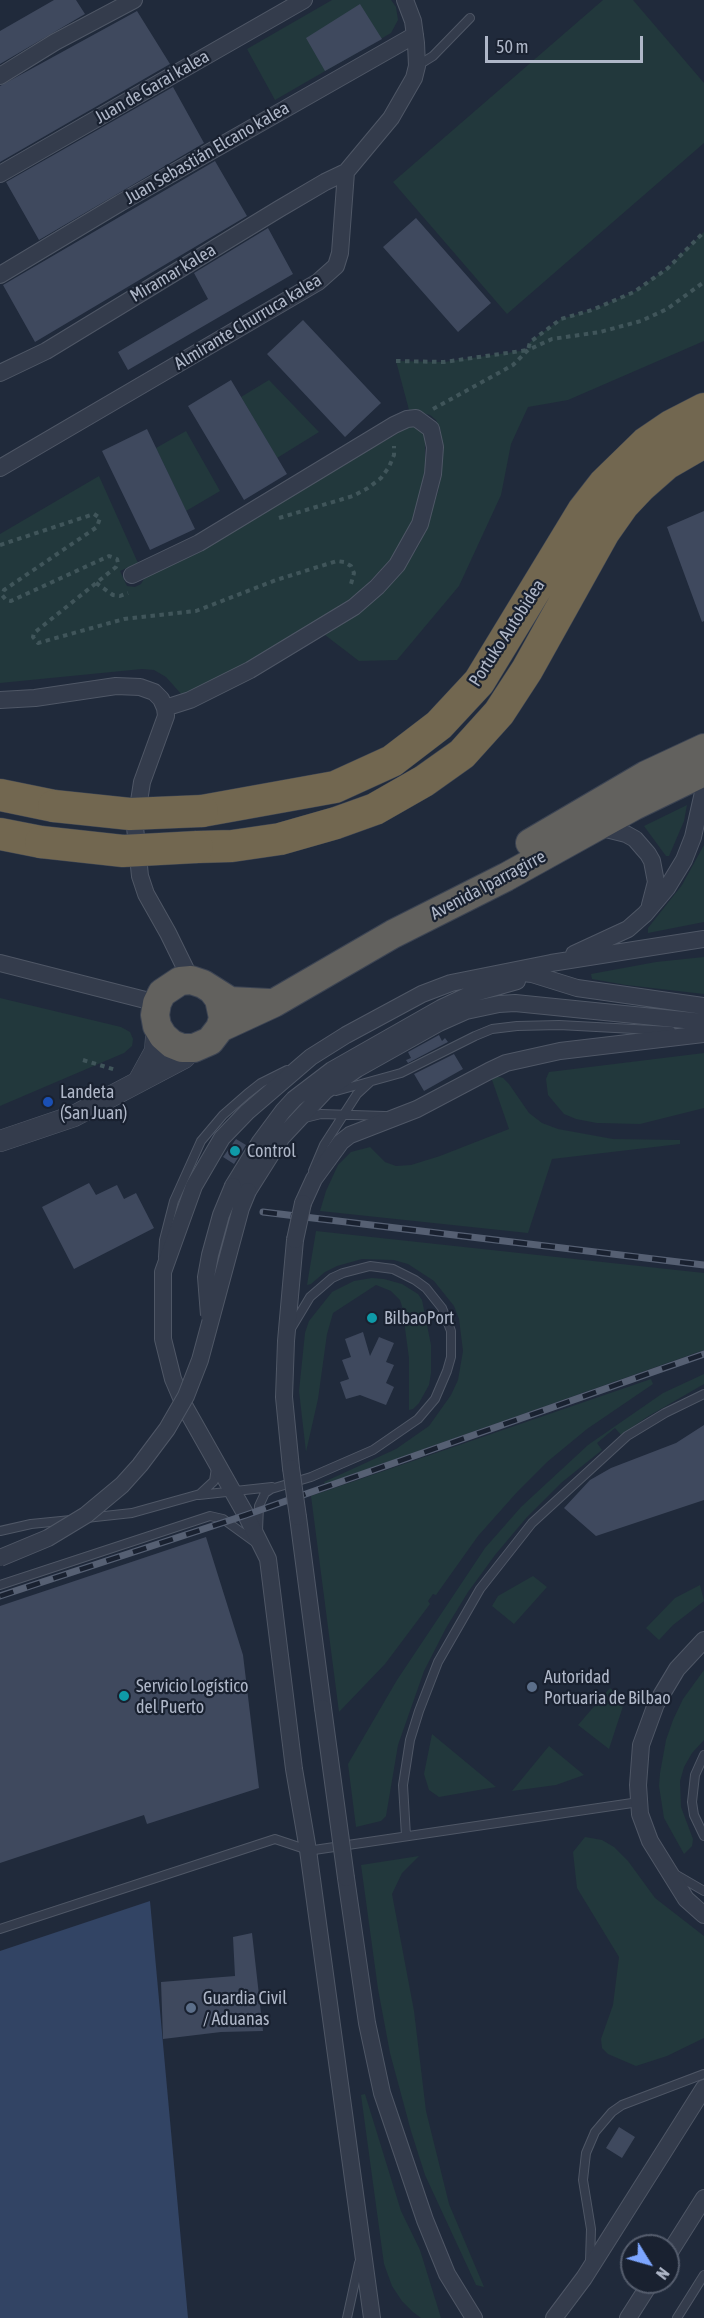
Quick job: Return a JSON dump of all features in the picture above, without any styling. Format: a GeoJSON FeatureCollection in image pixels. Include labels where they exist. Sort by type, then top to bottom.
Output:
{"type":"FeatureCollection","features":[{"type":"Feature","properties":{"kind":"highway","name":"Portuko Autobidea"},"geometry":{"type":"LineString","coordinates":[[0,795],[54,806],[130,814],[202,812],[335,787],[392,761],[439,725],[478,682],[583,511],[604,484],[646,443],[703,410]]}},
{"type":"Feature","properties":{"kind":"highway","name":"Portuko Autobidea"},"geometry":{"type":"LineString","coordinates":[[0,834],[41,842],[123,851],[232,846],[280,839],[336,824],[375,809],[424,781],[462,754],[499,713],[527,670],[604,531],[641,486],[666,464],[698,446]]}},
{"type":"Feature","properties":{"kind":"highway"},"geometry":{"type":"LineString","coordinates":[[393,934],[490,867],[593,805],[646,775],[704,748]]}},
{"type":"Feature","properties":{"kind":"highway","name":"Avenida Iparragirre"},"geometry":{"type":"LineString","coordinates":[[220,1028],[274,1003],[393,934],[506,878],[585,833],[704,772]]}},
{"type":"Feature","properties":{"kind":"highway"},"geometry":{"type":"LineString","coordinates":[[202,986],[222,1008],[220,1028],[210,1041],[194,1048],[182,1048],[172,1044],[163,1036],[157,1015],[162,993],[180,981],[202,986],[230,1001],[274,1003]]}},
{"type":"Feature","properties":{"kind":"street"},"geometry":{"type":"LineString","coordinates":[[0,76],[55,42],[134,0]]}},
{"type":"Feature","properties":{"kind":"street","name":"Juan de Garai kalea"},"geometry":{"type":"LineString","coordinates":[[0,174],[304,0]]}},
{"type":"Feature","properties":{"kind":"street"},"geometry":{"type":"LineString","coordinates":[[346,172],[391,118],[414,78],[417,66],[415,35],[413,21],[405,0]]}},
{"type":"Feature","properties":{"kind":"street","name":"Juan Sebastián Elcano kalea"},"geometry":{"type":"LineString","coordinates":[[0,275],[120,203],[415,35]]}},
{"type":"Feature","properties":{"kind":"street","name":"Miramar kalea"},"geometry":{"type":"LineString","coordinates":[[0,373],[46,351],[279,209],[346,172]]}},
{"type":"Feature","properties":{"kind":"street","name":"Almirante Churruca kalea"},"geometry":{"type":"LineString","coordinates":[[0,468],[298,294],[329,273],[336,266],[340,253],[346,172]]}},
{"type":"Feature","properties":{"kind":"street"},"geometry":{"type":"LineString","coordinates":[[132,575],[199,543],[393,425],[416,418],[431,429],[435,447],[433,474],[420,524],[397,565],[377,587],[354,607],[289,648],[190,700],[165,708]]}},
{"type":"Feature","properties":{"kind":"street"},"geometry":{"type":"LineString","coordinates":[[0,700],[35,698],[80,690],[124,686],[140,687],[153,692],[161,699],[165,708],[164,725],[142,782],[135,827],[140,876],[146,894],[202,986]]}},
{"type":"Feature","properties":{"kind":"street"},"geometry":{"type":"LineString","coordinates":[[551,963],[616,936],[645,914],[667,888],[684,860],[693,837],[704,788]]}},
{"type":"Feature","properties":{"kind":"street"},"geometry":{"type":"LineString","coordinates":[[585,833],[606,829],[620,832],[634,839],[648,854],[652,861],[656,882],[653,898],[645,914]]}},
{"type":"Feature","properties":{"kind":"street"},"geometry":{"type":"LineString","coordinates":[[372,2318],[308,1850],[262,1546],[185,1407],[167,1360],[162,1317],[163,1272],[190,1194],[213,1150],[235,1123],[311,1057],[385,1012],[434,988],[551,963],[704,939]]}},
{"type":"Feature","properties":{"kind":"street"},"geometry":{"type":"LineString","coordinates":[[0,1557],[27,1548],[76,1521],[122,1485],[167,1429],[186,1396],[200,1359],[242,1208],[241,1188],[260,1142],[283,1111],[306,1089],[332,1070],[441,1008],[471,994],[598,956]]}},
{"type":"Feature","properties":{"kind":"street"},"geometry":{"type":"LineString","coordinates":[[0,963],[157,1015],[155,1051],[138,1082]]}},
{"type":"Feature","properties":{"kind":"street"},"geometry":{"type":"LineString","coordinates":[[512,972],[535,975],[577,988],[704,1006]]}},
{"type":"Feature","properties":{"kind":"street"},"geometry":{"type":"LineString","coordinates":[[241,1188],[289,1128],[325,1091],[357,1069],[439,1023],[466,1011],[515,1003],[704,1022]]}},
{"type":"Feature","properties":{"kind":"street"},"geometry":{"type":"LineString","coordinates":[[474,2318],[447,2274],[424,2220],[382,2093],[367,2023],[291,1468],[284,1397],[286,1341],[295,1240],[305,1197],[341,1142],[357,1131],[403,1114],[489,1071],[523,1059],[606,1044],[704,1033]]}},
{"type":"Feature","properties":{"kind":"street"},"geometry":{"type":"LineString","coordinates":[[0,1141],[74,1116],[184,1058],[194,1048]]}},
{"type":"Feature","properties":{"kind":"street"},"geometry":{"type":"LineString","coordinates":[[704,1640],[671,1677],[656,1704],[641,1745],[639,1767],[640,1814],[650,1841],[686,1899],[704,1914]]}},
{"type":"Feature","properties":{"kind":"street"},"geometry":{"type":"LineString","coordinates":[[554,2318],[584,2278],[704,2088]]}},
{"type":"Feature","properties":{"kind":"street"},"geometry":{"type":"LineString","coordinates":[[680,2236],[704,2198]]}},
{"type":"Feature","properties":{"kind":"street"},"geometry":{"type":"LineString","coordinates":[[628,2318],[643,2294]]}},
{"type":"Feature","properties":{"kind":"lane"},"geometry":{"type":"LineString","coordinates":[[417,66],[433,57],[470,18]]}},
{"type":"Feature","properties":{"kind":"lane"},"geometry":{"type":"LineString","coordinates":[[305,1111],[319,1100],[341,1089],[410,1069],[492,1029],[559,1025],[704,1033]]}},
{"type":"Feature","properties":{"kind":"lane"},"geometry":{"type":"LineString","coordinates":[[305,1197],[320,1152],[361,1089],[382,1078]]}},
{"type":"Feature","properties":{"kind":"lane"},"geometry":{"type":"LineString","coordinates":[[289,1128],[313,1115],[373,1117],[403,1114]]}},
{"type":"Feature","properties":{"kind":"lane"},"geometry":{"type":"LineString","coordinates":[[194,1496],[276,1487],[311,1477],[373,1450],[417,1419],[431,1404],[447,1371],[452,1343],[451,1331],[442,1308],[426,1288],[393,1269],[370,1266],[343,1273],[319,1287],[300,1311],[286,1341]]}},
{"type":"Feature","properties":{"kind":"lane"},"geometry":{"type":"LineString","coordinates":[[406,1836],[403,1785],[410,1740],[438,1662],[480,1589],[532,1524],[627,1436],[665,1413],[704,1394]]}},
{"type":"Feature","properties":{"kind":"lane"},"geometry":{"type":"LineString","coordinates":[[0,1531],[31,1524],[132,1514],[194,1496],[205,1491],[214,1480],[216,1469],[213,1456]]}},
{"type":"Feature","properties":{"kind":"lane"},"geometry":{"type":"LineString","coordinates":[[262,1546],[259,1506],[266,1493],[276,1487]]}},
{"type":"Feature","properties":{"kind":"lane"},"geometry":{"type":"LineString","coordinates":[[0,1585],[210,1516],[223,1519],[262,1546]]}},
{"type":"Feature","properties":{"kind":"lane"},"geometry":{"type":"LineString","coordinates":[[704,1755],[695,1775],[692,1802],[694,1815],[704,1836]]}},
{"type":"Feature","properties":{"kind":"lane"},"geometry":{"type":"LineString","coordinates":[[0,1929],[275,1839],[308,1850],[639,1802]]}},
{"type":"Feature","properties":{"kind":"lane"},"geometry":{"type":"LineString","coordinates":[[666,1868],[704,1891]]}},
{"type":"Feature","properties":{"kind":"lane"},"geometry":{"type":"LineString","coordinates":[[584,2278],[590,2260],[591,2246],[584,2173],[586,2153],[595,2132],[612,2112],[622,2105],[704,2074]]}},
{"type":"Feature","properties":{"kind":"lane"},"geometry":{"type":"LineString","coordinates":[[347,2318],[362,2245]]}},
{"type":"Feature","properties":{"kind":"lane"},"geometry":{"type":"LineString","coordinates":[[677,2318],[704,2275]]}},
{"type":"Feature","properties":{"kind":"path"},"geometry":{"type":"LineString","coordinates":[[416,418],[513,365],[528,350],[530,342],[561,319],[592,310],[634,292],[668,268],[704,232]]}},
{"type":"Feature","properties":{"kind":"path"},"geometry":{"type":"LineString","coordinates":[[396,361],[444,362],[528,350],[552,339],[600,332],[641,321],[667,309],[704,282]]}},
{"type":"Feature","properties":{"kind":"path"},"geometry":{"type":"LineString","coordinates":[[0,545],[93,514],[100,518],[97,527],[4,590],[2,595],[10,601],[109,556],[117,559],[116,567],[34,633],[34,641],[38,643],[124,620],[196,611],[276,580],[337,561],[344,561],[351,566],[354,573],[350,587]]}},
{"type":"Feature","properties":{"kind":"path"},"geometry":{"type":"LineString","coordinates":[[83,1060],[117,1070]]}},
{"type":"Feature","properties":{"kind":"green space"},"geometry":{"type":"Polygon","coordinates":[[[332,0],[391,0],[396,7],[398,20],[391,33],[275,100],[247,49],[332,0]]]}},
{"type":"Feature","properties":{"kind":"green space"},"geometry":{"type":"Polygon","coordinates":[[[603,0],[633,0],[704,83],[704,143],[507,314],[393,182],[603,0]]]}},
{"type":"Feature","properties":{"kind":"green space"},"geometry":{"type":"Polygon","coordinates":[[[704,232],[704,341],[568,400],[528,407],[511,444],[501,495],[459,586],[397,660],[359,661],[325,635],[361,612],[381,595],[406,566],[419,545],[438,492],[441,473],[441,431],[436,420],[430,415],[409,410],[396,361],[444,362],[527,350],[530,342],[561,319],[592,310],[634,292],[668,268],[704,232]]]}},
{"type":"Feature","properties":{"kind":"green space"},"geometry":{"type":"Polygon","coordinates":[[[269,380],[319,432],[277,458],[241,397],[269,380]]]}},
{"type":"Feature","properties":{"kind":"green space"},"geometry":{"type":"Polygon","coordinates":[[[413,426],[419,427],[425,434],[425,469],[417,510],[408,532],[392,559],[355,596],[270,651],[182,695],[166,677],[154,670],[142,669],[0,683],[0,534],[99,476],[138,563],[120,571],[127,586],[135,587],[141,584],[145,577],[190,556],[413,426]]]}},
{"type":"Feature","properties":{"kind":"green space"},"geometry":{"type":"Polygon","coordinates":[[[186,431],[220,491],[186,511],[156,448],[186,431]]]}},
{"type":"Feature","properties":{"kind":"green space"},"geometry":{"type":"Polygon","coordinates":[[[687,805],[684,821],[669,856],[666,856],[644,826],[687,805]]]}},
{"type":"Feature","properties":{"kind":"green space"},"geometry":{"type":"Polygon","coordinates":[[[704,845],[704,922],[648,933],[648,928],[682,885],[704,845]]]}},
{"type":"Feature","properties":{"kind":"green space"},"geometry":{"type":"Polygon","coordinates":[[[704,957],[704,994],[592,979],[591,974],[656,962],[704,957]]]}},
{"type":"Feature","properties":{"kind":"green space"},"geometry":{"type":"Polygon","coordinates":[[[0,998],[121,1027],[130,1032],[133,1039],[132,1046],[124,1053],[0,1106],[0,998]]]}},
{"type":"Feature","properties":{"kind":"green space"},"geometry":{"type":"Polygon","coordinates":[[[704,1053],[704,1108],[640,1124],[597,1123],[564,1114],[548,1095],[546,1079],[549,1072],[704,1053]]]}},
{"type":"Feature","properties":{"kind":"green space"},"geometry":{"type":"Polygon","coordinates":[[[491,1077],[503,1078],[509,1084],[529,1113],[542,1123],[558,1129],[613,1139],[680,1140],[680,1144],[552,1159],[528,1233],[320,1211],[338,1165],[351,1152],[370,1147],[385,1162],[396,1166],[411,1165],[509,1129],[491,1077]]]}},
{"type":"Feature","properties":{"kind":"green space"},"geometry":{"type":"Polygon","coordinates":[[[316,1231],[704,1273],[704,1350],[325,1484],[324,1482],[396,1449],[429,1426],[451,1395],[458,1380],[463,1351],[459,1319],[454,1306],[434,1281],[408,1264],[394,1260],[362,1259],[337,1266],[307,1285],[316,1231]]]}},
{"type":"Feature","properties":{"kind":"green space"},"geometry":{"type":"Polygon","coordinates":[[[372,1278],[402,1284],[418,1294],[422,1300],[431,1345],[429,1385],[419,1403],[409,1410],[409,1358],[402,1306],[400,1300],[391,1291],[376,1285],[333,1313],[327,1334],[318,1399],[306,1452],[299,1391],[305,1333],[309,1321],[332,1292],[354,1281],[372,1278]]]}},
{"type":"Feature","properties":{"kind":"green space"},"geometry":{"type":"Polygon","coordinates":[[[704,1374],[704,1384],[621,1435],[615,1428],[597,1443],[602,1450],[561,1483],[527,1517],[495,1555],[468,1592],[424,1671],[398,1745],[386,1816],[381,1821],[356,1827],[348,1764],[397,1680],[485,1548],[521,1507],[588,1445],[663,1393],[704,1374]]]}},
{"type":"Feature","properties":{"kind":"green space"},"geometry":{"type":"Polygon","coordinates":[[[651,1379],[653,1384],[587,1429],[547,1462],[518,1491],[478,1536],[436,1595],[433,1594],[428,1601],[430,1604],[385,1664],[339,1712],[311,1496],[651,1379]]]}},
{"type":"Feature","properties":{"kind":"green space"},"geometry":{"type":"Polygon","coordinates":[[[533,1576],[547,1587],[514,1624],[492,1606],[498,1596],[533,1576]]]}},
{"type":"Feature","properties":{"kind":"green space"},"geometry":{"type":"Polygon","coordinates":[[[700,1585],[704,1601],[673,1625],[659,1640],[646,1628],[675,1598],[700,1585]]]}},
{"type":"Feature","properties":{"kind":"green space"},"geometry":{"type":"Polygon","coordinates":[[[704,1670],[704,1740],[692,1753],[684,1767],[680,1781],[681,1807],[693,1839],[692,1846],[684,1854],[664,1818],[659,1786],[660,1773],[666,1740],[673,1720],[683,1699],[704,1670]]]}},
{"type":"Feature","properties":{"kind":"green space"},"geometry":{"type":"Polygon","coordinates":[[[610,1688],[625,1700],[609,1749],[578,1725],[610,1688]]]}},
{"type":"Feature","properties":{"kind":"green space"},"geometry":{"type":"Polygon","coordinates":[[[432,1734],[496,1787],[439,1797],[429,1790],[424,1774],[432,1734]]]}},
{"type":"Feature","properties":{"kind":"green space"},"geometry":{"type":"Polygon","coordinates":[[[549,1746],[584,1775],[556,1785],[512,1791],[549,1746]]]}},
{"type":"Feature","properties":{"kind":"green space"},"geometry":{"type":"Polygon","coordinates":[[[585,1837],[602,1840],[614,1847],[628,1861],[655,1898],[704,1936],[704,2038],[667,2056],[636,2066],[608,2054],[602,2048],[601,2039],[613,2005],[619,1957],[577,1888],[573,1852],[585,1837]]]}},
{"type":"Feature","properties":{"kind":"green space"},"geometry":{"type":"Polygon","coordinates":[[[419,1856],[402,1873],[392,1894],[414,2011],[426,2111],[449,2204],[484,2287],[476,2285],[425,2175],[390,2053],[378,1989],[361,1865],[419,1856]]]}},
{"type":"Feature","properties":{"kind":"green space"},"geometry":{"type":"Polygon","coordinates":[[[365,2094],[401,2211],[420,2250],[441,2318],[421,2318],[413,2312],[392,2286],[384,2264],[361,2095],[365,2094]]]}},
{"type":"Feature","properties":{"kind":"water"},"geometry":{"type":"Polygon","coordinates":[[[150,1901],[188,2318],[0,2318],[0,1951],[150,1901]]]}},
{"type":"Feature","properties":{"kind":"building"},"geometry":{"type":"Polygon","coordinates":[[[54,0],[76,0],[85,14],[0,64],[0,31],[54,0]]]}},
{"type":"Feature","properties":{"kind":"building"},"geometry":{"type":"Polygon","coordinates":[[[360,4],[382,39],[325,71],[306,38],[360,4]]]}},
{"type":"Feature","properties":{"kind":"building"},"geometry":{"type":"Polygon","coordinates":[[[137,11],[170,64],[0,162],[0,86],[137,11]]]}},
{"type":"Feature","properties":{"kind":"building"},"geometry":{"type":"Polygon","coordinates":[[[173,87],[204,143],[39,240],[6,182],[173,87]]]}},
{"type":"Feature","properties":{"kind":"building"},"geometry":{"type":"Polygon","coordinates":[[[215,161],[247,216],[35,342],[3,285],[215,161]]]}},
{"type":"Feature","properties":{"kind":"building"},"geometry":{"type":"Polygon","coordinates":[[[416,218],[491,303],[458,332],[383,247],[416,218]]]}},
{"type":"Feature","properties":{"kind":"building"},"geometry":{"type":"Polygon","coordinates":[[[268,228],[293,274],[128,370],[118,352],[208,299],[194,273],[268,228]]]}},
{"type":"Feature","properties":{"kind":"building"},"geometry":{"type":"Polygon","coordinates":[[[303,320],[381,403],[345,437],[267,354],[303,320]]]}},
{"type":"Feature","properties":{"kind":"building"},"geometry":{"type":"Polygon","coordinates":[[[231,380],[287,474],[244,500],[188,406],[231,380]]]}},
{"type":"Feature","properties":{"kind":"building"},"geometry":{"type":"Polygon","coordinates":[[[147,429],[195,529],[150,550],[102,451],[147,429]]]}},
{"type":"Feature","properties":{"kind":"building"},"geometry":{"type":"Polygon","coordinates":[[[704,511],[704,621],[702,622],[667,527],[704,511]]]}},
{"type":"Feature","properties":{"kind":"building"},"geometry":{"type":"Polygon","coordinates":[[[439,1035],[442,1041],[445,1038],[448,1042],[408,1063],[406,1060],[411,1058],[408,1052],[439,1035]]]}},
{"type":"Feature","properties":{"kind":"building"},"geometry":{"type":"Polygon","coordinates":[[[454,1054],[463,1069],[424,1091],[414,1074],[454,1054]]]}},
{"type":"Feature","properties":{"kind":"building"},"geometry":{"type":"Polygon","coordinates":[[[236,1139],[246,1145],[234,1164],[223,1157],[236,1139]]]}},
{"type":"Feature","properties":{"kind":"building"},"geometry":{"type":"Polygon","coordinates":[[[89,1183],[96,1195],[117,1185],[124,1199],[136,1193],[154,1228],[74,1269],[42,1207],[89,1183]]]}},
{"type":"Feature","properties":{"kind":"building"},"geometry":{"type":"Polygon","coordinates":[[[363,1332],[370,1356],[379,1337],[394,1343],[386,1362],[394,1365],[386,1383],[394,1387],[386,1405],[360,1395],[346,1399],[340,1382],[349,1379],[342,1360],[351,1357],[345,1339],[363,1332]]]}},
{"type":"Feature","properties":{"kind":"building"},"geometry":{"type":"Polygon","coordinates":[[[704,1425],[704,1500],[596,1536],[564,1508],[590,1480],[611,1468],[676,1443],[704,1425]]]}},
{"type":"Feature","properties":{"kind":"building","name":"Servicio Logístico del Puerto"},"geometry":{"type":"Polygon","coordinates":[[[206,1537],[243,1655],[259,1788],[147,1824],[144,1815],[0,1863],[0,1606],[206,1537]]]}},
{"type":"Feature","properties":{"kind":"building"},"geometry":{"type":"Polygon","coordinates":[[[252,1933],[263,2031],[221,2032],[163,2039],[161,1982],[235,1976],[233,1937],[252,1933]]]}},
{"type":"Feature","properties":{"kind":"building"},"geometry":{"type":"Polygon","coordinates":[[[619,2127],[635,2137],[622,2158],[606,2148],[619,2127]]]}},
{"type":"Feature","properties":{"kind":"railway"},"geometry":{"type":"LineString","coordinates":[[263,1212],[704,1265]]}},
{"type":"Feature","properties":{"kind":"railway"},"geometry":{"type":"LineString","coordinates":[[0,1596],[246,1515],[704,1354]]}},
{"type":"Feature","properties":{"kind":"place","name":"Landeta (San Juan)"},"geometry":{"type":"Point","coordinates":[48,1102]}},
{"type":"Feature","properties":{"kind":"place","name":"Control"},"geometry":{"type":"Point","coordinates":[235,1151]}},
{"type":"Feature","properties":{"kind":"place","name":"BilbaoPort"},"geometry":{"type":"Point","coordinates":[372,1318]}},
{"type":"Feature","properties":{"kind":"place","name":"Autoridad Portuaria de Bilbao"},"geometry":{"type":"Point","coordinates":[532,1687]}},
{"type":"Feature","properties":{"kind":"place","name":"Servicio Logístico del Puerto"},"geometry":{"type":"Point","coordinates":[124,1696]}},
{"type":"Feature","properties":{"kind":"place","name":"Guardia Civil / Aduanas"},"geometry":{"type":"Point","coordinates":[191,2008]}}]}
